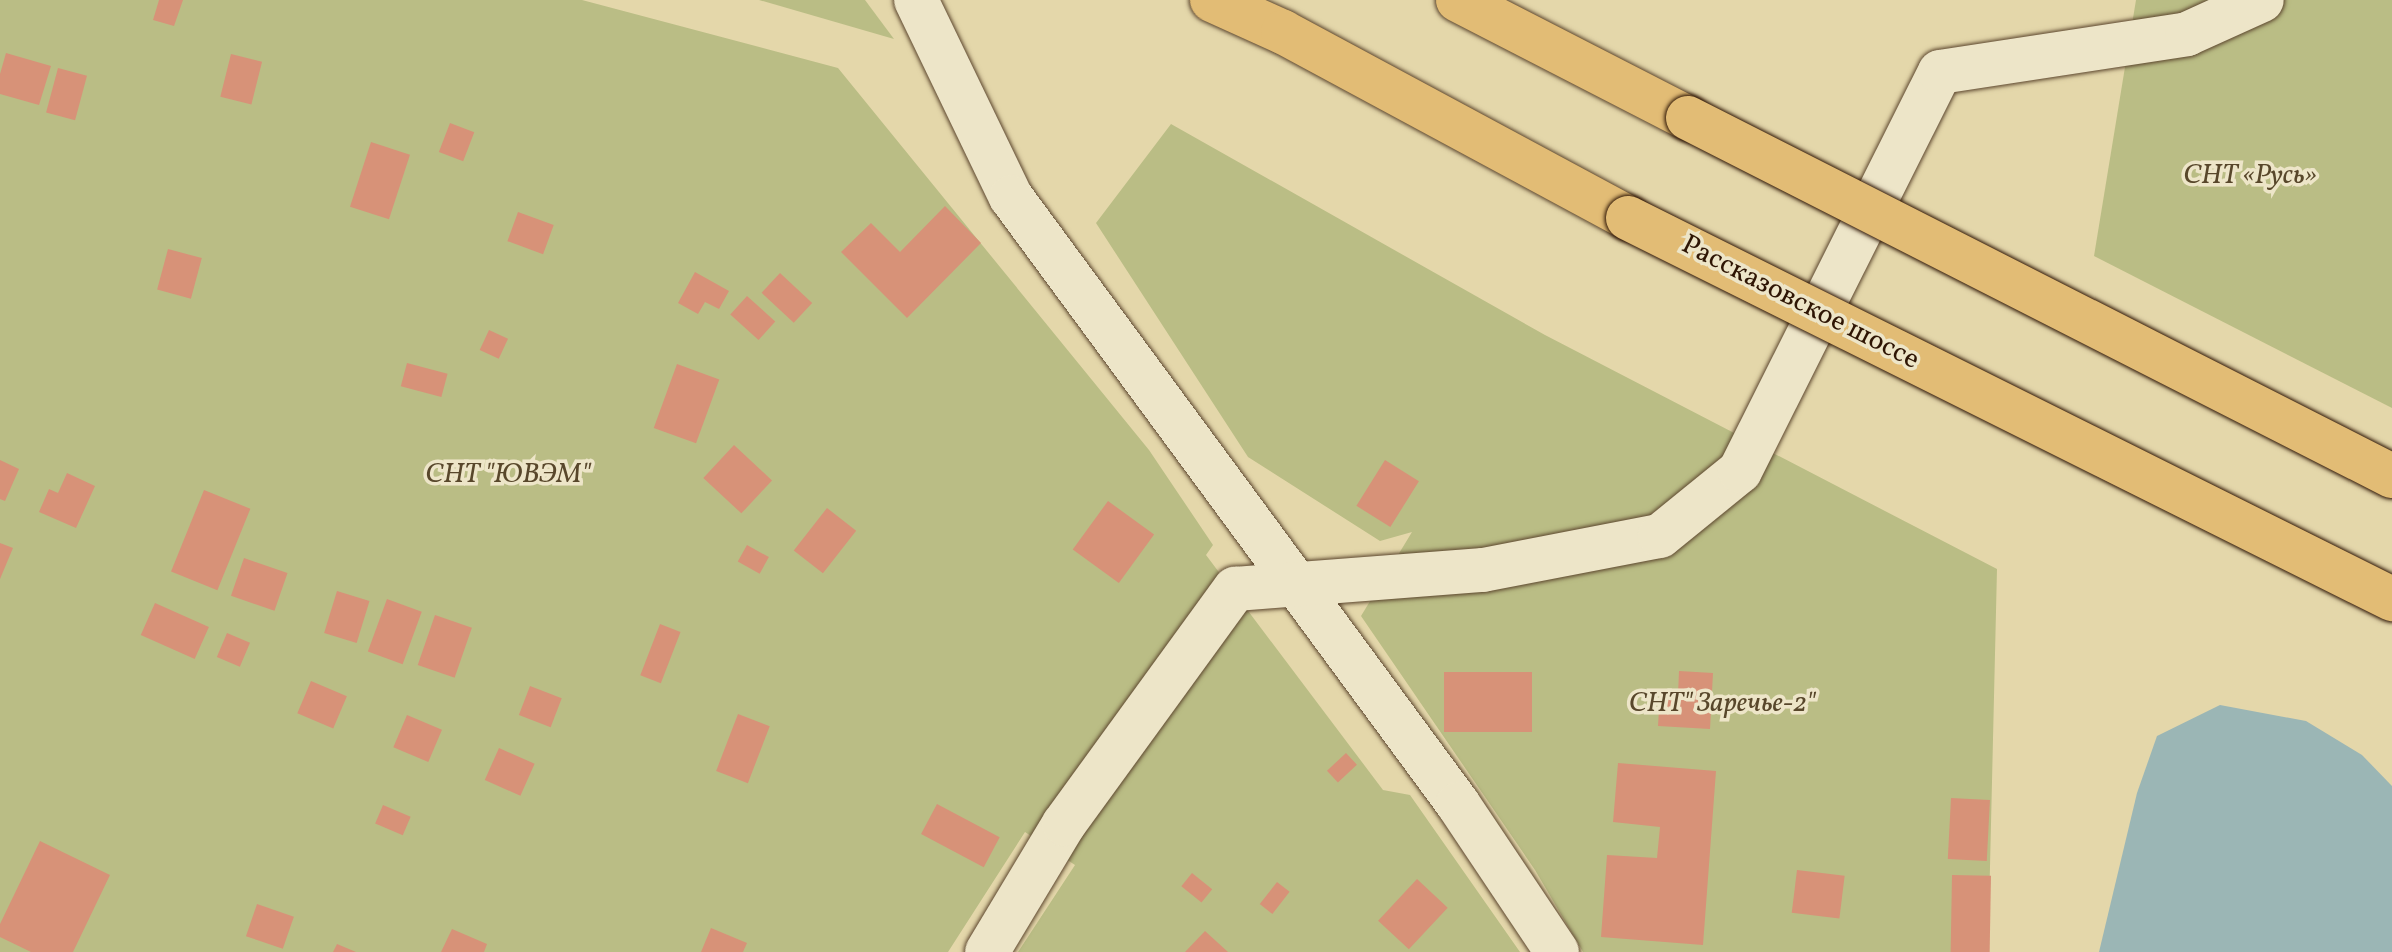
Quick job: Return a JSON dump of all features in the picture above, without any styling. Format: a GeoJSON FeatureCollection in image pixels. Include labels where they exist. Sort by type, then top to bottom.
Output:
{"type":"FeatureCollection","features":[{"type":"Feature","properties":{"kind":"main road","name":"Рассказовское шоссе"},"geometry":{"type":"LineString","coordinates":[[1212,0],[1283,32],[1628,218],[2392,599]]}},
{"type":"Feature","properties":{"kind":"main road"},"geometry":{"type":"LineString","coordinates":[[1458,0],[2392,476]]}},
{"type":"Feature","properties":{"kind":"street"},"geometry":{"type":"LineString","coordinates":[[916,0],[1011,197],[1458,804],[1557,952]]}},
{"type":"Feature","properties":{"kind":"street"},"geometry":{"type":"LineString","coordinates":[[987,952],[1064,824],[1235,589],[1483,570],[1660,536],[1740,471],[1940,72],[2187,34],[2262,0]]}},
{"type":"Feature","properties":{"kind":"green space","name":"СНТ \"ЮВЭМ\""},"geometry":{"type":"Polygon","coordinates":[[[0,0],[582,0],[838,68],[1149,450],[1213,545],[1206,555],[1383,790],[1410,795],[1520,952],[1018,952],[1075,865],[1025,832],[948,952],[0,952],[0,0]]]}},
{"type":"Feature","properties":{"kind":"green space"},"geometry":{"type":"Polygon","coordinates":[[[759,0],[865,0],[894,39],[759,0]]]}},
{"type":"Feature","properties":{"kind":"green space","name":"СНТ «Русь»"},"geometry":{"type":"Polygon","coordinates":[[[2136,0],[2392,0],[2392,408],[2094,256],[2136,0]]]}},
{"type":"Feature","properties":{"kind":"green space","name":"СНТ\" Заречье-2\""},"geometry":{"type":"Polygon","coordinates":[[[1171,124],[1545,335],[1997,569],[1988,952],[1583,952],[1535,870],[1361,616],[1412,532],[1380,541],[1248,457],[1096,223],[1171,124]]]}},
{"type":"Feature","properties":{"kind":"water"},"geometry":{"type":"Polygon","coordinates":[[[2220,705],[2306,721],[2362,755],[2392,786],[2392,952],[2099,952],[2137,793],[2157,736],[2220,705]]]}},
{"type":"Feature","properties":{"kind":"building"},"geometry":{"type":"Polygon","coordinates":[[[159,0],[183,0],[174,26],[153,20],[159,0]]]}},
{"type":"Feature","properties":{"kind":"building"},"geometry":{"type":"Polygon","coordinates":[[[6,53],[51,66],[39,105],[0,94],[0,74],[6,53]]]}},
{"type":"Feature","properties":{"kind":"building"},"geometry":{"type":"Polygon","coordinates":[[[231,54],[262,62],[251,104],[220,97],[231,54]]]}},
{"type":"Feature","properties":{"kind":"building"},"geometry":{"type":"Polygon","coordinates":[[[58,68],[87,76],[75,120],[46,112],[58,68]]]}},
{"type":"Feature","properties":{"kind":"building"},"geometry":{"type":"Polygon","coordinates":[[[450,123],[474,132],[463,161],[439,152],[450,123]]]}},
{"type":"Feature","properties":{"kind":"building"},"geometry":{"type":"Polygon","coordinates":[[[371,142],[410,155],[389,219],[350,207],[371,142]]]}},
{"type":"Feature","properties":{"kind":"building"},"geometry":{"type":"Polygon","coordinates":[[[945,206],[981,243],[907,318],[841,252],[871,223],[900,252],[945,206]]]}},
{"type":"Feature","properties":{"kind":"building"},"geometry":{"type":"Polygon","coordinates":[[[518,212],[554,225],[543,254],[507,241],[518,212]]]}},
{"type":"Feature","properties":{"kind":"building"},"geometry":{"type":"Polygon","coordinates":[[[168,249],[202,258],[191,299],[157,290],[168,249]]]}},
{"type":"Feature","properties":{"kind":"building"},"geometry":{"type":"Polygon","coordinates":[[[695,272],[729,291],[719,309],[705,302],[698,314],[678,303],[695,272]]]}},
{"type":"Feature","properties":{"kind":"building"},"geometry":{"type":"Polygon","coordinates":[[[780,273],[812,303],[794,323],[762,293],[780,273]]]}},
{"type":"Feature","properties":{"kind":"building"},"geometry":{"type":"Polygon","coordinates":[[[747,296],[775,321],[759,340],[730,315],[747,296]]]}},
{"type":"Feature","properties":{"kind":"building"},"geometry":{"type":"Polygon","coordinates":[[[489,330],[508,339],[499,359],[480,350],[489,330]]]}},
{"type":"Feature","properties":{"kind":"building"},"geometry":{"type":"Polygon","coordinates":[[[407,363],[448,374],[441,397],[401,386],[407,363]]]}},
{"type":"Feature","properties":{"kind":"building"},"geometry":{"type":"Polygon","coordinates":[[[677,364],[719,379],[696,443],[654,428],[677,364]]]}},
{"type":"Feature","properties":{"kind":"building"},"geometry":{"type":"Polygon","coordinates":[[[734,445],[772,480],[741,513],[703,478],[734,445]]]}},
{"type":"Feature","properties":{"kind":"building"},"geometry":{"type":"Polygon","coordinates":[[[0,460],[19,469],[5,501],[0,499],[0,460]]]}},
{"type":"Feature","properties":{"kind":"building"},"geometry":{"type":"Polygon","coordinates":[[[1385,460],[1419,481],[1390,527],[1356,506],[1385,460]]]}},
{"type":"Feature","properties":{"kind":"building"},"geometry":{"type":"Polygon","coordinates":[[[67,473],[95,486],[76,528],[39,512],[49,489],[58,493],[67,473]]]}},
{"type":"Feature","properties":{"kind":"building"},"geometry":{"type":"Polygon","coordinates":[[[204,490],[250,509],[217,590],[171,572],[204,490]]]}},
{"type":"Feature","properties":{"kind":"building"},"geometry":{"type":"Polygon","coordinates":[[[1108,501],[1154,535],[1119,583],[1073,550],[1108,501]]]}},
{"type":"Feature","properties":{"kind":"building"},"geometry":{"type":"Polygon","coordinates":[[[827,508],[856,531],[823,573],[794,551],[827,508]]]}},
{"type":"Feature","properties":{"kind":"building"},"geometry":{"type":"Polygon","coordinates":[[[0,543],[13,548],[0,579],[0,543]]]}},
{"type":"Feature","properties":{"kind":"building"},"geometry":{"type":"Polygon","coordinates":[[[747,545],[769,557],[760,574],[738,562],[747,545]]]}},
{"type":"Feature","properties":{"kind":"building"},"geometry":{"type":"Polygon","coordinates":[[[244,558],[287,573],[274,611],[231,596],[244,558]]]}},
{"type":"Feature","properties":{"kind":"building"},"geometry":{"type":"Polygon","coordinates":[[[337,591],[370,601],[357,643],[324,633],[337,591]]]}},
{"type":"Feature","properties":{"kind":"building"},"geometry":{"type":"Polygon","coordinates":[[[387,599],[422,612],[403,664],[368,652],[387,599]]]}},
{"type":"Feature","properties":{"kind":"building"},"geometry":{"type":"Polygon","coordinates":[[[155,603],[209,627],[195,659],[141,635],[155,603]]]}},
{"type":"Feature","properties":{"kind":"building"},"geometry":{"type":"Polygon","coordinates":[[[435,615],[472,628],[455,678],[418,665],[435,615]]]}},
{"type":"Feature","properties":{"kind":"building"},"geometry":{"type":"Polygon","coordinates":[[[660,624],[681,632],[661,683],[640,675],[660,624]]]}},
{"type":"Feature","properties":{"kind":"building"},"geometry":{"type":"Polygon","coordinates":[[[227,633],[250,643],[240,667],[217,657],[227,633]]]}},
{"type":"Feature","properties":{"kind":"building"},"geometry":{"type":"Polygon","coordinates":[[[1679,671],[1713,673],[1710,729],[1658,726],[1660,693],[1678,695],[1679,671]]]}},
{"type":"Feature","properties":{"kind":"building"},"geometry":{"type":"Polygon","coordinates":[[[1444,672],[1532,672],[1532,732],[1444,732],[1444,672]]]}},
{"type":"Feature","properties":{"kind":"building"},"geometry":{"type":"Polygon","coordinates":[[[311,681],[347,696],[333,728],[297,713],[311,681]]]}},
{"type":"Feature","properties":{"kind":"building"},"geometry":{"type":"Polygon","coordinates":[[[530,686],[562,698],[551,727],[519,715],[530,686]]]}},
{"type":"Feature","properties":{"kind":"building"},"geometry":{"type":"Polygon","coordinates":[[[738,714],[770,726],[748,783],[716,771],[738,714]]]}},
{"type":"Feature","properties":{"kind":"building"},"geometry":{"type":"Polygon","coordinates":[[[407,715],[442,730],[428,762],[393,747],[407,715]]]}},
{"type":"Feature","properties":{"kind":"building"},"geometry":{"type":"Polygon","coordinates":[[[499,748],[535,764],[520,796],[485,780],[499,748]]]}},
{"type":"Feature","properties":{"kind":"building"},"geometry":{"type":"Polygon","coordinates":[[[1346,753],[1357,765],[1338,782],[1327,771],[1346,753]]]}},
{"type":"Feature","properties":{"kind":"building"},"geometry":{"type":"Polygon","coordinates":[[[1618,763],[1716,771],[1703,945],[1601,937],[1607,855],[1657,858],[1660,827],[1613,822],[1618,763]]]}},
{"type":"Feature","properties":{"kind":"building"},"geometry":{"type":"Polygon","coordinates":[[[1951,798],[1990,800],[1987,861],[1948,859],[1951,798]]]}},
{"type":"Feature","properties":{"kind":"building"},"geometry":{"type":"Polygon","coordinates":[[[937,804],[1000,837],[984,867],[921,834],[937,804]]]}},
{"type":"Feature","properties":{"kind":"building"},"geometry":{"type":"Polygon","coordinates":[[[383,805],[411,817],[403,835],[375,823],[383,805]]]}},
{"type":"Feature","properties":{"kind":"building"},"geometry":{"type":"Polygon","coordinates":[[[40,841],[110,875],[73,952],[31,952],[0,937],[0,924],[40,841]]]}},
{"type":"Feature","properties":{"kind":"building"},"geometry":{"type":"Polygon","coordinates":[[[1797,870],[1845,876],[1839,919],[1792,913],[1797,870]]]}},
{"type":"Feature","properties":{"kind":"building"},"geometry":{"type":"Polygon","coordinates":[[[1192,873],[1212,889],[1202,903],[1181,886],[1192,873]]]}},
{"type":"Feature","properties":{"kind":"building"},"geometry":{"type":"Polygon","coordinates":[[[1952,875],[1991,876],[1990,952],[1951,952],[1952,875]]]}},
{"type":"Feature","properties":{"kind":"building"},"geometry":{"type":"Polygon","coordinates":[[[1417,879],[1448,908],[1409,949],[1378,921],[1417,879]]]}},
{"type":"Feature","properties":{"kind":"building"},"geometry":{"type":"Polygon","coordinates":[[[1277,882],[1290,892],[1272,914],[1260,904],[1277,882]]]}},
{"type":"Feature","properties":{"kind":"building"},"geometry":{"type":"Polygon","coordinates":[[[257,904],[294,917],[283,949],[246,936],[257,904]]]}},
{"type":"Feature","properties":{"kind":"building"},"geometry":{"type":"Polygon","coordinates":[[[711,928],[747,943],[743,952],[701,952],[711,928]]]}},
{"type":"Feature","properties":{"kind":"building"},"geometry":{"type":"Polygon","coordinates":[[[452,929],[487,944],[484,952],[441,952],[452,929]]]}},
{"type":"Feature","properties":{"kind":"building"},"geometry":{"type":"Polygon","coordinates":[[[1205,931],[1228,952],[1185,952],[1205,931]]]}},
{"type":"Feature","properties":{"kind":"building"},"geometry":{"type":"Polygon","coordinates":[[[337,944],[356,952],[333,952],[337,944]]]}}]}
